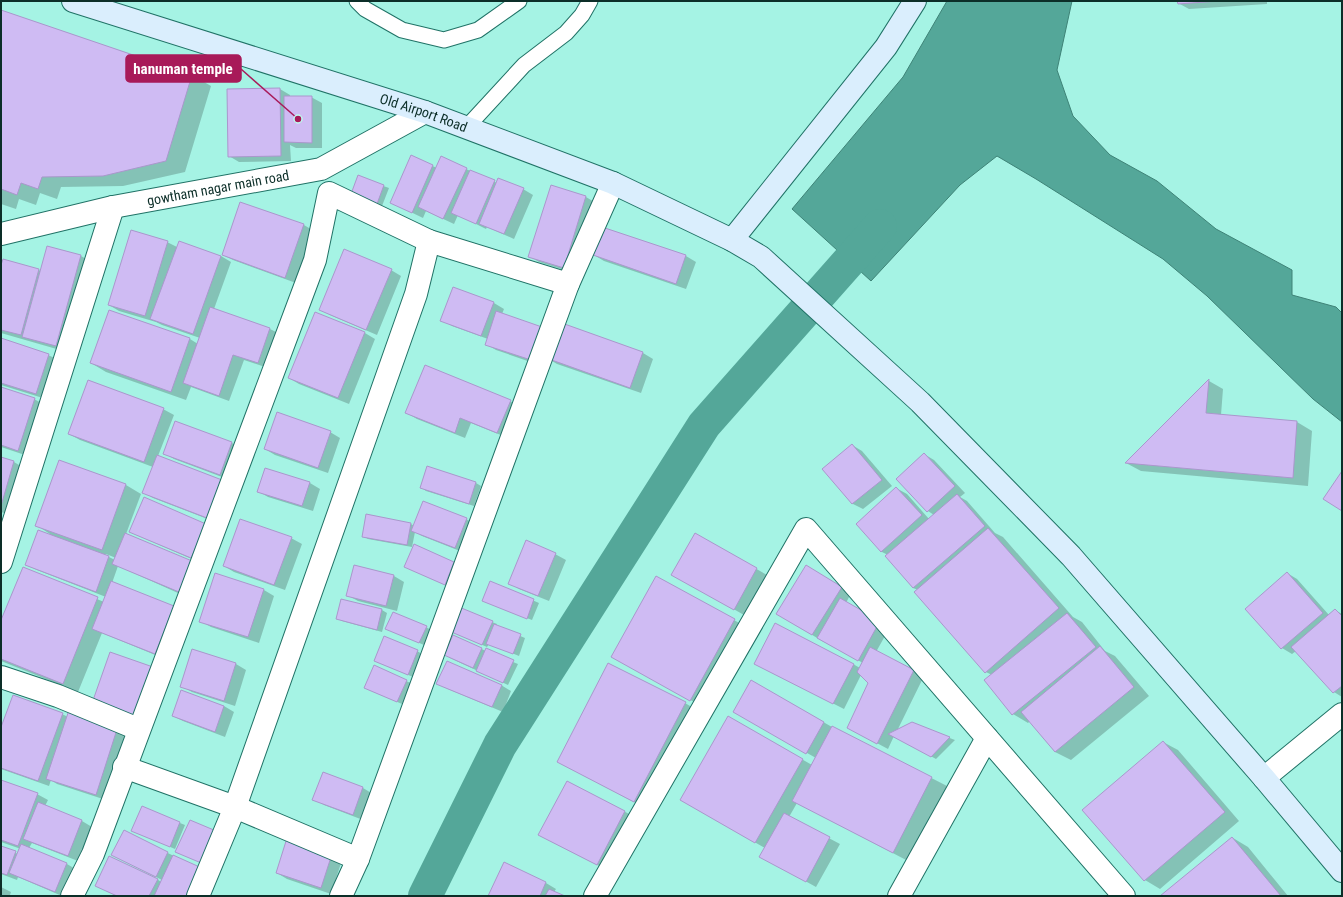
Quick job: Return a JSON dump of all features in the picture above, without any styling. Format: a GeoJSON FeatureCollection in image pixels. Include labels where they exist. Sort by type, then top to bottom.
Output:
{"type":"FeatureCollection","features":[{"type":"Feature","properties":{"kind":"main road","name":"Old Airport Road"},"geometry":{"type":"LineString","coordinates":[[73,1],[425,112],[613,183],[732,240],[761,257],[920,402],[1071,556],[1264,778],[1342,871]]}},
{"type":"Feature","properties":{"kind":"main road"},"geometry":{"type":"LineString","coordinates":[[732,240],[886,47],[915,1]]}},
{"type":"Feature","properties":{"kind":"street","name":"gowtham nagar main road"},"geometry":{"type":"LineString","coordinates":[[1,234],[113,207],[321,169],[425,112]]}},
{"type":"Feature","properties":{"kind":"street"},"geometry":{"type":"LineString","coordinates":[[72,896],[93,854],[138,729],[315,260],[329,193],[321,169]]}},
{"type":"Feature","properties":{"kind":"street"},"geometry":{"type":"LineString","coordinates":[[341,896],[358,859],[568,284],[613,183]]}},
{"type":"Feature","properties":{"kind":"street"},"geometry":{"type":"LineString","coordinates":[[329,193],[429,241],[568,284]]}},
{"type":"Feature","properties":{"kind":"street"},"geometry":{"type":"LineString","coordinates":[[1,562],[113,207]]}},
{"type":"Feature","properties":{"kind":"street"},"geometry":{"type":"LineString","coordinates":[[198,896],[235,807],[416,294],[429,241]]}},
{"type":"Feature","properties":{"kind":"street"},"geometry":{"type":"LineString","coordinates":[[595,896],[806,528],[1124,896]]}},
{"type":"Feature","properties":{"kind":"street"},"geometry":{"type":"LineString","coordinates":[[1,678],[58,696],[138,729]]}},
{"type":"Feature","properties":{"kind":"street"},"geometry":{"type":"LineString","coordinates":[[1264,778],[1342,714]]}},
{"type":"Feature","properties":{"kind":"street"},"geometry":{"type":"LineString","coordinates":[[899,896],[987,738]]}},
{"type":"Feature","properties":{"kind":"street"},"geometry":{"type":"LineString","coordinates":[[124,767],[235,807],[358,859]]}},
{"type":"Feature","properties":{"kind":"lane"},"geometry":{"type":"LineString","coordinates":[[357,1],[365,9],[402,30],[444,40],[478,30],[520,1]]}},
{"type":"Feature","properties":{"kind":"lane"},"geometry":{"type":"LineString","coordinates":[[466,128],[524,65],[566,33],[582,15],[590,1]]}},
{"type":"Feature","properties":{"kind":"shaded area"},"geometry":{"type":"Polygon","coordinates":[[[947,1],[1072,1],[1057,70],[1073,116],[1110,155],[1157,181],[1216,229],[1292,270],[1292,295],[1336,307],[1342,313],[1342,422],[1313,399],[1207,296],[1163,259],[997,156],[960,185],[871,281],[792,209],[903,77],[947,1]]]}},
{"type":"Feature","properties":{"kind":"building"},"geometry":{"type":"Polygon","coordinates":[[[1177,1],[1219,1],[1178,4],[1177,1]]]}},
{"type":"Feature","properties":{"kind":"building"},"geometry":{"type":"Polygon","coordinates":[[[1,10],[192,75],[166,161],[103,176],[42,177],[38,189],[21,183],[17,195],[1,189],[1,10]]]}},
{"type":"Feature","properties":{"kind":"building"},"geometry":{"type":"Polygon","coordinates":[[[280,88],[281,156],[228,157],[227,89],[280,88]]]}},
{"type":"Feature","properties":{"kind":"building"},"geometry":{"type":"Polygon","coordinates":[[[284,96],[312,96],[312,143],[284,142],[284,96]]]}},
{"type":"Feature","properties":{"kind":"building"},"geometry":{"type":"Polygon","coordinates":[[[411,155],[433,165],[412,213],[390,203],[411,155]]]}},
{"type":"Feature","properties":{"kind":"building"},"geometry":{"type":"Polygon","coordinates":[[[441,156],[467,168],[443,219],[418,207],[441,156]]]}},
{"type":"Feature","properties":{"kind":"building"},"geometry":{"type":"Polygon","coordinates":[[[470,170],[495,180],[476,224],[451,213],[470,170]]]}},
{"type":"Feature","properties":{"kind":"building"},"geometry":{"type":"Polygon","coordinates":[[[358,175],[384,185],[377,204],[351,194],[358,175]]]}},
{"type":"Feature","properties":{"kind":"building"},"geometry":{"type":"Polygon","coordinates":[[[498,178],[524,188],[504,234],[479,224],[498,178]]]}},
{"type":"Feature","properties":{"kind":"building"},"geometry":{"type":"Polygon","coordinates":[[[551,185],[586,196],[564,268],[528,257],[551,185]]]}},
{"type":"Feature","properties":{"kind":"building"},"geometry":{"type":"Polygon","coordinates":[[[240,202],[304,224],[285,278],[222,255],[240,202]]]}},
{"type":"Feature","properties":{"kind":"building"},"geometry":{"type":"Polygon","coordinates":[[[602,227],[686,255],[676,284],[593,255],[602,227]]]}},
{"type":"Feature","properties":{"kind":"building"},"geometry":{"type":"Polygon","coordinates":[[[131,230],[168,241],[145,316],[108,305],[131,230]]]}},
{"type":"Feature","properties":{"kind":"building"},"geometry":{"type":"Polygon","coordinates":[[[179,241],[221,256],[193,334],[150,319],[179,241]]]}},
{"type":"Feature","properties":{"kind":"building"},"geometry":{"type":"Polygon","coordinates":[[[47,246],[81,255],[56,346],[22,337],[47,246]]]}},
{"type":"Feature","properties":{"kind":"building"},"geometry":{"type":"Polygon","coordinates":[[[344,249],[392,269],[366,330],[319,310],[344,249]]]}},
{"type":"Feature","properties":{"kind":"building"},"geometry":{"type":"Polygon","coordinates":[[[3,259],[39,269],[21,335],[1,330],[1,265],[3,259]]]}},
{"type":"Feature","properties":{"kind":"building"},"geometry":{"type":"Polygon","coordinates":[[[453,287],[494,302],[481,336],[440,321],[453,287]]]}},
{"type":"Feature","properties":{"kind":"building"},"geometry":{"type":"Polygon","coordinates":[[[210,307],[270,328],[258,363],[233,355],[219,396],[183,383],[210,307]]]}},
{"type":"Feature","properties":{"kind":"building"},"geometry":{"type":"Polygon","coordinates":[[[109,310],[190,338],[171,392],[90,363],[109,310]]]}},
{"type":"Feature","properties":{"kind":"building"},"geometry":{"type":"Polygon","coordinates":[[[496,311],[542,327],[531,360],[485,345],[496,311]]]}},
{"type":"Feature","properties":{"kind":"building"},"geometry":{"type":"Polygon","coordinates":[[[315,312],[365,332],[338,398],[288,378],[315,312]]]}},
{"type":"Feature","properties":{"kind":"building"},"geometry":{"type":"Polygon","coordinates":[[[559,322],[643,352],[630,388],[546,358],[559,322]]]}},
{"type":"Feature","properties":{"kind":"building"},"geometry":{"type":"Polygon","coordinates":[[[1,338],[49,354],[36,394],[1,383],[1,338]]]}},
{"type":"Feature","properties":{"kind":"building"},"geometry":{"type":"Polygon","coordinates":[[[425,365],[511,400],[497,433],[460,418],[455,433],[405,413],[425,365]]]}},
{"type":"Feature","properties":{"kind":"building"},"geometry":{"type":"Polygon","coordinates":[[[1209,379],[1206,413],[1297,421],[1293,478],[1125,463],[1209,379]]]}},
{"type":"Feature","properties":{"kind":"building"},"geometry":{"type":"Polygon","coordinates":[[[88,380],[164,408],[144,462],[68,434],[88,380]]]}},
{"type":"Feature","properties":{"kind":"building"},"geometry":{"type":"Polygon","coordinates":[[[1,387],[35,398],[18,451],[1,445],[1,387]]]}},
{"type":"Feature","properties":{"kind":"building"},"geometry":{"type":"Polygon","coordinates":[[[277,412],[331,431],[318,468],[264,449],[277,412]]]}},
{"type":"Feature","properties":{"kind":"building"},"geometry":{"type":"Polygon","coordinates":[[[175,421],[232,442],[220,475],[163,454],[175,421]]]}},
{"type":"Feature","properties":{"kind":"building"},"geometry":{"type":"Polygon","coordinates":[[[852,444],[882,480],[852,504],[822,469],[852,444]]]}},
{"type":"Feature","properties":{"kind":"building"},"geometry":{"type":"Polygon","coordinates":[[[924,453],[955,486],[927,512],[896,479],[924,453]]]}},
{"type":"Feature","properties":{"kind":"building"},"geometry":{"type":"Polygon","coordinates":[[[157,455],[222,480],[207,518],[142,493],[157,455]]]}},
{"type":"Feature","properties":{"kind":"building"},"geometry":{"type":"Polygon","coordinates":[[[1,457],[14,461],[1,506],[1,457]]]}},
{"type":"Feature","properties":{"kind":"building"},"geometry":{"type":"Polygon","coordinates":[[[59,460],[126,484],[102,550],[35,526],[59,460]]]}},
{"type":"Feature","properties":{"kind":"building"},"geometry":{"type":"Polygon","coordinates":[[[427,466],[476,482],[469,504],[420,488],[427,466]]]}},
{"type":"Feature","properties":{"kind":"building"},"geometry":{"type":"Polygon","coordinates":[[[265,468],[310,482],[302,506],[257,492],[265,468]]]}},
{"type":"Feature","properties":{"kind":"building"},"geometry":{"type":"Polygon","coordinates":[[[1342,471],[1342,511],[1323,499],[1342,471]]]}},
{"type":"Feature","properties":{"kind":"building"},"geometry":{"type":"Polygon","coordinates":[[[896,487],[922,515],[881,552],[856,524],[896,487]]]}},
{"type":"Feature","properties":{"kind":"building"},"geometry":{"type":"Polygon","coordinates":[[[957,494],[985,526],[913,588],[885,556],[957,494]]]}},
{"type":"Feature","properties":{"kind":"building"},"geometry":{"type":"Polygon","coordinates":[[[144,497],[206,524],[191,558],[129,532],[144,497]]]}},
{"type":"Feature","properties":{"kind":"building"},"geometry":{"type":"Polygon","coordinates":[[[423,501],[467,518],[455,548],[411,531],[423,501]]]}},
{"type":"Feature","properties":{"kind":"building"},"geometry":{"type":"Polygon","coordinates":[[[366,514],[411,523],[407,545],[362,537],[366,514]]]}},
{"type":"Feature","properties":{"kind":"building"},"geometry":{"type":"Polygon","coordinates":[[[240,519],[292,537],[274,585],[223,566],[240,519]]]}},
{"type":"Feature","properties":{"kind":"building"},"geometry":{"type":"Polygon","coordinates":[[[988,528],[1059,608],[985,673],[914,592],[988,528]]]}},
{"type":"Feature","properties":{"kind":"building"},"geometry":{"type":"Polygon","coordinates":[[[38,530],[109,556],[96,592],[25,565],[38,530]]]}},
{"type":"Feature","properties":{"kind":"building"},"geometry":{"type":"Polygon","coordinates":[[[125,533],[192,561],[179,592],[112,564],[125,533]]]}},
{"type":"Feature","properties":{"kind":"building"},"geometry":{"type":"Polygon","coordinates":[[[695,533],[757,568],[734,610],[671,575],[695,533]]]}},
{"type":"Feature","properties":{"kind":"building"},"geometry":{"type":"Polygon","coordinates":[[[526,540],[556,553],[538,596],[508,584],[526,540]]]}},
{"type":"Feature","properties":{"kind":"building"},"geometry":{"type":"Polygon","coordinates":[[[414,544],[454,562],[445,585],[404,567],[414,544]]]}},
{"type":"Feature","properties":{"kind":"building"},"geometry":{"type":"Polygon","coordinates":[[[354,565],[394,575],[386,606],[346,596],[354,565]]]}},
{"type":"Feature","properties":{"kind":"building"},"geometry":{"type":"Polygon","coordinates":[[[806,565],[842,587],[812,635],[776,614],[806,565]]]}},
{"type":"Feature","properties":{"kind":"building"},"geometry":{"type":"Polygon","coordinates":[[[23,567],[98,597],[63,684],[1,659],[1,620],[23,567]]]}},
{"type":"Feature","properties":{"kind":"building"},"geometry":{"type":"Polygon","coordinates":[[[1287,572],[1323,613],[1281,649],[1245,609],[1287,572]]]}},
{"type":"Feature","properties":{"kind":"building"},"geometry":{"type":"Polygon","coordinates":[[[215,573],[264,589],[248,637],[199,622],[215,573]]]}},
{"type":"Feature","properties":{"kind":"building"},"geometry":{"type":"Polygon","coordinates":[[[656,576],[735,619],[690,701],[611,657],[656,576]]]}},
{"type":"Feature","properties":{"kind":"building"},"geometry":{"type":"Polygon","coordinates":[[[111,581],[174,606],[155,654],[92,629],[111,581]]]}},
{"type":"Feature","properties":{"kind":"building"},"geometry":{"type":"Polygon","coordinates":[[[490,581],[534,599],[527,619],[482,601],[490,581]]]}},
{"type":"Feature","properties":{"kind":"building"},"geometry":{"type":"Polygon","coordinates":[[[840,598],[880,621],[858,661],[817,638],[840,598]]]}},
{"type":"Feature","properties":{"kind":"building"},"geometry":{"type":"Polygon","coordinates":[[[341,599],[382,609],[377,630],[336,619],[341,599]]]}},
{"type":"Feature","properties":{"kind":"building"},"geometry":{"type":"Polygon","coordinates":[[[459,607],[493,621],[482,645],[449,631],[459,607]]]}},
{"type":"Feature","properties":{"kind":"building"},"geometry":{"type":"Polygon","coordinates":[[[1335,609],[1342,616],[1342,686],[1333,693],[1291,647],[1335,609]]]}},
{"type":"Feature","properties":{"kind":"building"},"geometry":{"type":"Polygon","coordinates":[[[393,612],[427,626],[419,643],[385,629],[393,612]]]}},
{"type":"Feature","properties":{"kind":"building"},"geometry":{"type":"Polygon","coordinates":[[[1067,613],[1096,647],[1012,715],[984,680],[1067,613]]]}},
{"type":"Feature","properties":{"kind":"building"},"geometry":{"type":"Polygon","coordinates":[[[775,623],[854,664],[833,704],[754,664],[775,623]]]}},
{"type":"Feature","properties":{"kind":"building"},"geometry":{"type":"Polygon","coordinates":[[[494,624],[521,634],[513,654],[486,644],[494,624]]]}},
{"type":"Feature","properties":{"kind":"building"},"geometry":{"type":"Polygon","coordinates":[[[453,635],[482,648],[473,668],[444,655],[453,635]]]}},
{"type":"Feature","properties":{"kind":"building"},"geometry":{"type":"Polygon","coordinates":[[[384,636],[418,650],[408,675],[374,661],[384,636]]]}},
{"type":"Feature","properties":{"kind":"building"},"geometry":{"type":"Polygon","coordinates":[[[1100,646],[1134,687],[1055,752],[1021,712],[1100,646]]]}},
{"type":"Feature","properties":{"kind":"building"},"geometry":{"type":"Polygon","coordinates":[[[870,647],[914,670],[877,744],[847,728],[868,683],[857,672],[870,647]]]}},
{"type":"Feature","properties":{"kind":"building"},"geometry":{"type":"Polygon","coordinates":[[[486,648],[514,660],[503,683],[476,671],[486,648]]]}},
{"type":"Feature","properties":{"kind":"building"},"geometry":{"type":"Polygon","coordinates":[[[192,649],[236,663],[224,701],[180,687],[192,649]]]}},
{"type":"Feature","properties":{"kind":"building"},"geometry":{"type":"Polygon","coordinates":[[[110,652],[153,667],[133,722],[91,706],[110,652]]]}},
{"type":"Feature","properties":{"kind":"building"},"geometry":{"type":"Polygon","coordinates":[[[447,661],[502,685],[492,707],[436,684],[447,661]]]}},
{"type":"Feature","properties":{"kind":"building"},"geometry":{"type":"Polygon","coordinates":[[[608,663],[686,702],[634,802],[557,762],[608,663]]]}},
{"type":"Feature","properties":{"kind":"building"},"geometry":{"type":"Polygon","coordinates":[[[374,665],[407,680],[397,702],[364,688],[374,665]]]}},
{"type":"Feature","properties":{"kind":"building"},"geometry":{"type":"Polygon","coordinates":[[[751,680],[824,722],[806,754],[733,712],[751,680]]]}},
{"type":"Feature","properties":{"kind":"building"},"geometry":{"type":"Polygon","coordinates":[[[181,690],[224,706],[215,732],[172,716],[181,690]]]}},
{"type":"Feature","properties":{"kind":"building"},"geometry":{"type":"Polygon","coordinates":[[[13,695],[63,713],[38,781],[1,768],[1,727],[13,695]]]}},
{"type":"Feature","properties":{"kind":"building"},"geometry":{"type":"Polygon","coordinates":[[[70,707],[119,723],[96,795],[46,779],[70,707]]]}},
{"type":"Feature","properties":{"kind":"building"},"geometry":{"type":"Polygon","coordinates":[[[728,716],[803,759],[755,843],[680,800],[728,716]]]}},
{"type":"Feature","properties":{"kind":"building"},"geometry":{"type":"Polygon","coordinates":[[[912,722],[950,737],[931,757],[888,734],[912,722]]]}},
{"type":"Feature","properties":{"kind":"building"},"geometry":{"type":"Polygon","coordinates":[[[832,726],[932,777],[893,853],[792,801],[832,726]]]}},
{"type":"Feature","properties":{"kind":"building"},"geometry":{"type":"Polygon","coordinates":[[[1163,741],[1225,812],[1144,881],[1082,810],[1163,741]]]}},
{"type":"Feature","properties":{"kind":"building"},"geometry":{"type":"Polygon","coordinates":[[[323,772],[363,787],[353,815],[312,800],[323,772]]]}},
{"type":"Feature","properties":{"kind":"building"},"geometry":{"type":"Polygon","coordinates":[[[1,780],[38,793],[18,846],[1,840],[1,780]]]}},
{"type":"Feature","properties":{"kind":"building"},"geometry":{"type":"Polygon","coordinates":[[[567,781],[625,811],[597,865],[538,835],[567,781]]]}},
{"type":"Feature","properties":{"kind":"building"},"geometry":{"type":"Polygon","coordinates":[[[38,802],[82,820],[68,856],[23,839],[38,802]]]}},
{"type":"Feature","properties":{"kind":"building"},"geometry":{"type":"Polygon","coordinates":[[[142,806],[180,822],[170,847],[131,831],[142,806]]]}},
{"type":"Feature","properties":{"kind":"building"},"geometry":{"type":"Polygon","coordinates":[[[784,813],[830,837],[806,882],[759,857],[784,813]]]}},
{"type":"Feature","properties":{"kind":"building"},"geometry":{"type":"Polygon","coordinates":[[[190,820],[221,833],[206,865],[175,852],[190,820]]]}},
{"type":"Feature","properties":{"kind":"building"},"geometry":{"type":"Polygon","coordinates":[[[124,830],[168,852],[156,877],[111,855],[124,830]]]}},
{"type":"Feature","properties":{"kind":"building"},"geometry":{"type":"Polygon","coordinates":[[[1232,837],[1281,896],[1160,896],[1232,837]]]}},
{"type":"Feature","properties":{"kind":"building"},"geometry":{"type":"Polygon","coordinates":[[[287,838],[332,854],[321,888],[276,873],[287,838]]]}},
{"type":"Feature","properties":{"kind":"building"},"geometry":{"type":"Polygon","coordinates":[[[21,844],[67,863],[55,892],[9,873],[21,844]]]}},
{"type":"Feature","properties":{"kind":"building"},"geometry":{"type":"Polygon","coordinates":[[[1,846],[16,851],[7,875],[1,873],[1,846]]]}},
{"type":"Feature","properties":{"kind":"building"},"geometry":{"type":"Polygon","coordinates":[[[173,855],[204,869],[192,896],[154,896],[173,855]]]}},
{"type":"Feature","properties":{"kind":"building"},"geometry":{"type":"Polygon","coordinates":[[[109,856],[158,879],[149,896],[117,896],[95,886],[109,856]]]}},
{"type":"Feature","properties":{"kind":"building"},"geometry":{"type":"Polygon","coordinates":[[[504,862],[546,882],[540,896],[488,896],[504,862]]]}},
{"type":"Feature","properties":{"kind":"building"},"geometry":{"type":"Polygon","coordinates":[[[549,889],[565,896],[545,896],[549,889]]]}},
{"type":"Feature","properties":{"kind":"waterway"},"geometry":{"type":"LineString","coordinates":[[425,896],[500,745],[704,425],[880,226]]}},
{"type":"Feature","properties":{"kind":"place","name":"hanuman temple"},"geometry":{"type":"Point","coordinates":[298,119]}}]}
